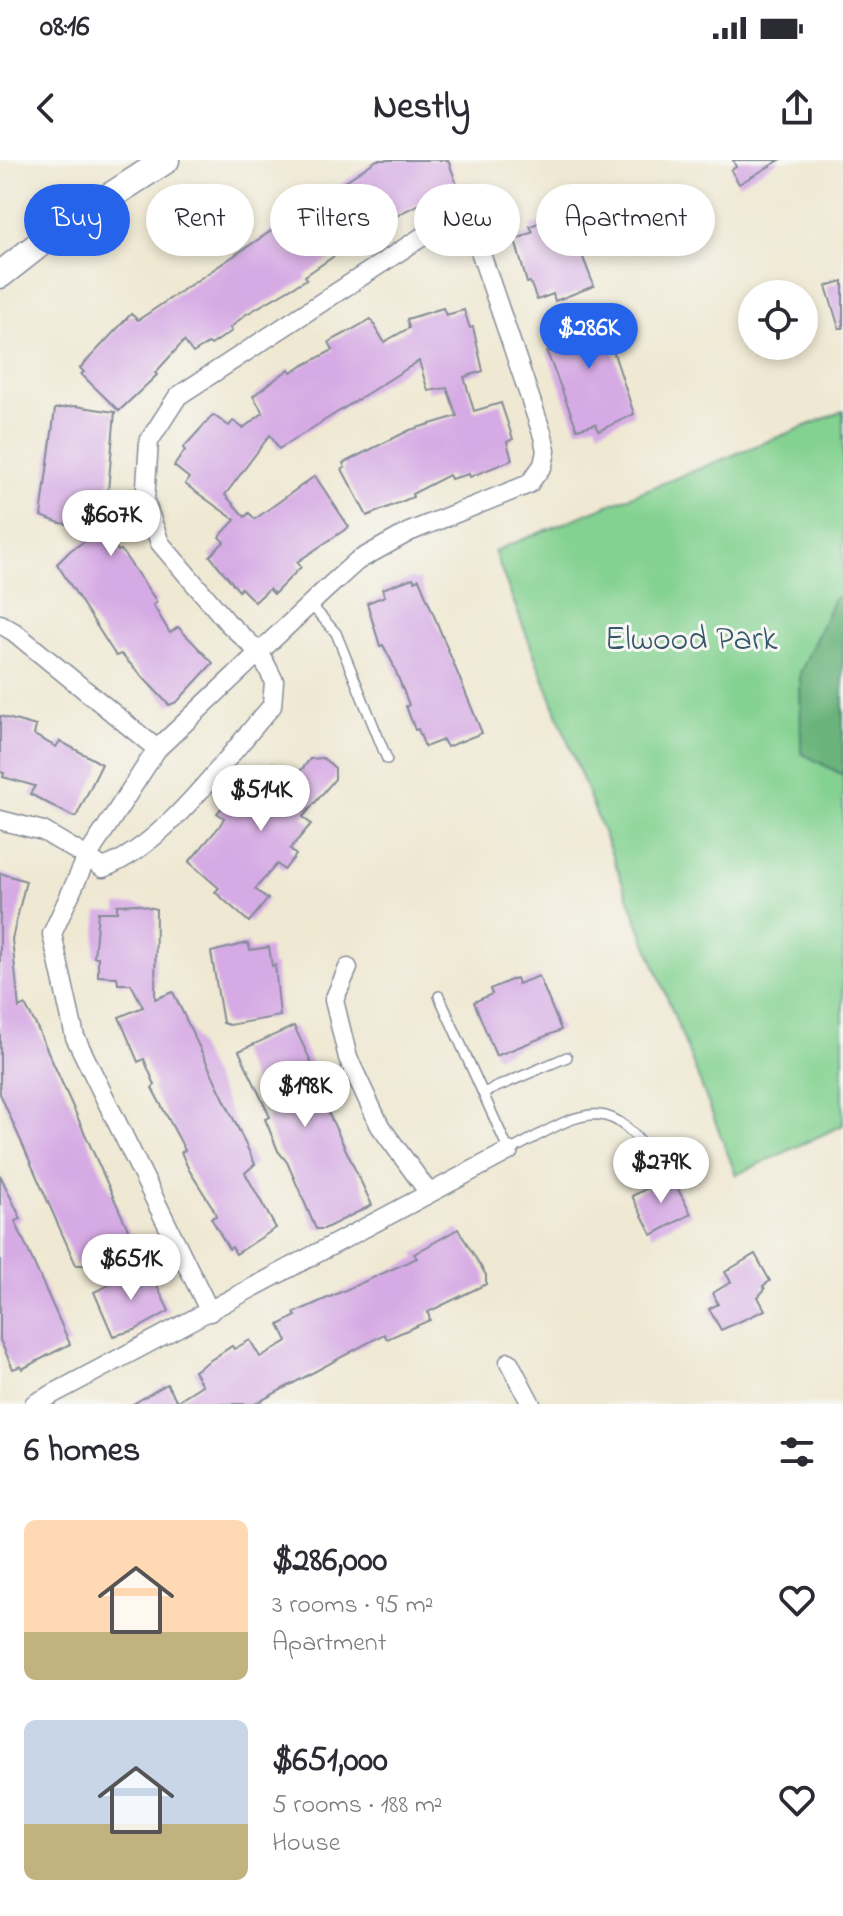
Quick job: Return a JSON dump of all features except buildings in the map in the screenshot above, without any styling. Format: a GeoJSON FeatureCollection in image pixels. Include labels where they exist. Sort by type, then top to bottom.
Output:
{"type":"FeatureCollection","features":[{"type":"Feature","properties":{"kind":"main road"},"geometry":{"type":"LineString","coordinates":[[0,275],[55,232],[166,160]]}},
{"type":"Feature","properties":{"kind":"street"},"geometry":{"type":"LineString","coordinates":[[0,820],[43,831],[87,857],[103,868],[127,859],[161,831],[272,706],[274,681],[260,653],[228,623],[160,543],[145,501],[149,441],[178,396],[434,229],[460,233],[478,245],[496,290],[543,436],[546,451],[543,465],[529,484],[409,532],[357,561],[260,653],[157,749],[87,857],[52,934],[75,1037],[210,1312]]}},
{"type":"Feature","properties":{"kind":"street"},"geometry":{"type":"LineString","coordinates":[[0,608],[7,628],[157,749]]}},
{"type":"Feature","properties":{"kind":"street"},"geometry":{"type":"LineString","coordinates":[[348,968],[334,1000],[348,1058],[380,1126],[429,1193]]}},
{"type":"Feature","properties":{"kind":"street"},"geometry":{"type":"LineString","coordinates":[[34,1404],[509,1151]]}},
{"type":"Feature","properties":{"kind":"street"},"geometry":{"type":"LineString","coordinates":[[509,1362],[531,1404]]}},
{"type":"Feature","properties":{"kind":"lane"},"geometry":{"type":"LineString","coordinates":[[311,605],[336,633],[387,759]]}},
{"type":"Feature","properties":{"kind":"lane"},"geometry":{"type":"LineString","coordinates":[[439,996],[509,1151],[570,1119],[597,1113],[626,1125],[641,1139],[656,1165]]}},
{"type":"Feature","properties":{"kind":"lane"},"geometry":{"type":"LineString","coordinates":[[483,1093],[567,1057]]}},
{"type":"Feature","properties":{"kind":"green space","name":"Elwood Park"},"geometry":{"type":"Polygon","coordinates":[[[843,411],[843,1125],[736,1175],[494,551],[843,411]]]}},
{"type":"Feature","properties":{"kind":"green space"},"geometry":{"type":"Polygon","coordinates":[[[843,595],[843,775],[801,753],[800,673],[834,599],[843,595]]]}}]}
